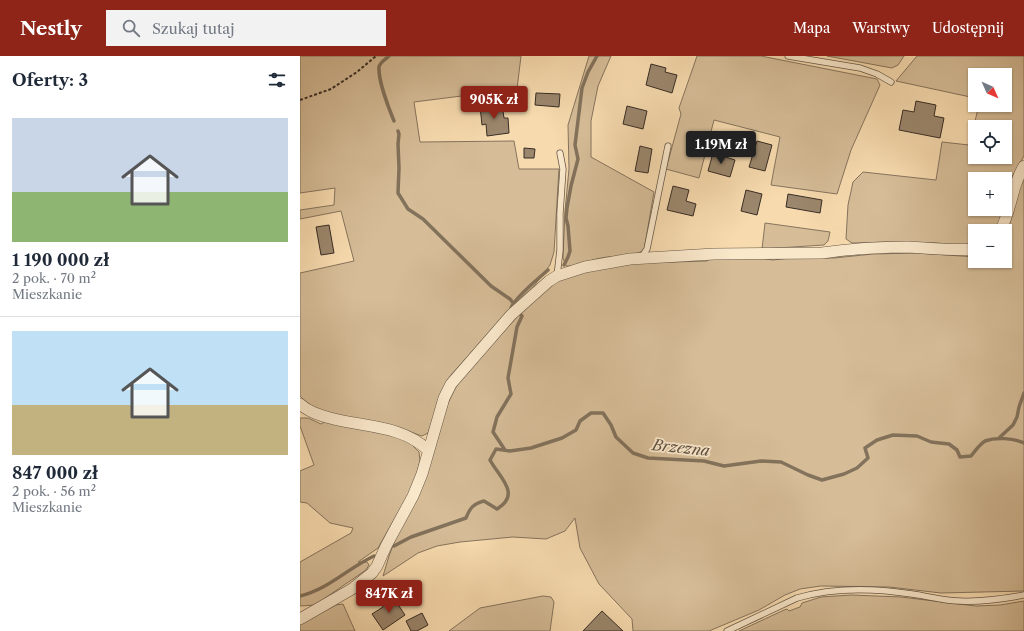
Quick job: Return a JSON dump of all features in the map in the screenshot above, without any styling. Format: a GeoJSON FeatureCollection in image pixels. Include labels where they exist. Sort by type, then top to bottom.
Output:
{"type":"FeatureCollection","features":[{"type":"Feature","properties":{"kind":"street"},"geometry":{"type":"LineString","coordinates":[[1004,224],[1017,177],[1024,166]]}},
{"type":"Feature","properties":{"kind":"street"},"geometry":{"type":"LineString","coordinates":[[300,619],[352,589],[372,574],[413,496],[422,474],[444,398],[457,376],[477,356],[511,315],[540,288],[557,276],[585,267],[641,258],[714,254],[822,253],[836,250],[905,247],[933,248],[954,251],[968,250]]}},
{"type":"Feature","properties":{"kind":"street"},"geometry":{"type":"LineString","coordinates":[[300,404],[312,413],[403,433],[420,442],[428,450]]}},
{"type":"Feature","properties":{"kind":"lane"},"geometry":{"type":"LineString","coordinates":[[788,56],[860,68],[878,74],[890,82]]}},
{"type":"Feature","properties":{"kind":"lane"},"geometry":{"type":"LineString","coordinates":[[641,258],[647,249],[668,146]]}},
{"type":"Feature","properties":{"kind":"lane"},"geometry":{"type":"LineString","coordinates":[[557,276],[560,250],[560,213],[563,169],[560,153]]}},
{"type":"Feature","properties":{"kind":"lane"},"geometry":{"type":"LineString","coordinates":[[727,631],[797,598],[835,590],[868,589],[960,601],[1024,596]]}},
{"type":"Feature","properties":{"kind":"path"},"geometry":{"type":"LineString","coordinates":[[300,100],[331,88],[357,72],[376,56]]}},
{"type":"Feature","properties":{"kind":"shaded area"},"geometry":{"type":"Polygon","coordinates":[[[300,56],[521,56],[517,89],[414,102],[420,142],[514,141],[519,169],[559,169],[554,252],[550,265],[534,286],[522,297],[451,375],[442,391],[428,433],[422,436],[381,423],[332,414],[309,404],[300,396],[300,273],[354,261],[341,211],[300,219],[300,210],[334,205],[335,188],[300,193],[300,56]]]}},
{"type":"Feature","properties":{"kind":"shaded area"},"geometry":{"type":"Polygon","coordinates":[[[589,56],[611,56],[598,86],[591,121],[591,157],[654,192],[644,250],[639,253],[606,257],[566,266],[563,258],[569,169],[568,125],[589,56]]]}},
{"type":"Feature","properties":{"kind":"shaded area"},"geometry":{"type":"Polygon","coordinates":[[[697,56],[761,56],[877,79],[880,85],[851,150],[837,194],[771,185],[780,137],[714,120],[699,178],[666,169],[681,114],[679,108],[697,56]]]}},
{"type":"Feature","properties":{"kind":"shaded area"},"geometry":{"type":"Polygon","coordinates":[[[827,56],[904,56],[898,65],[892,68],[827,56]]]}},
{"type":"Feature","properties":{"kind":"shaded area"},"geometry":{"type":"Polygon","coordinates":[[[917,56],[1024,56],[1024,156],[1012,178],[1012,172],[968,172],[968,216],[1001,216],[998,224],[968,224],[967,246],[937,243],[852,243],[846,239],[848,205],[853,182],[863,172],[936,180],[942,142],[968,145],[968,164],[1012,164],[1012,120],[975,120],[977,112],[1012,112],[1012,68],[968,68],[968,96],[896,81],[917,56]]]}},
{"type":"Feature","properties":{"kind":"shaded area"},"geometry":{"type":"Polygon","coordinates":[[[1024,174],[1024,591],[941,593],[889,587],[821,586],[800,589],[785,595],[759,610],[709,631],[633,631],[632,619],[599,584],[580,548],[575,518],[565,531],[546,539],[513,537],[460,542],[437,546],[418,553],[383,576],[389,556],[445,409],[458,383],[525,308],[558,280],[596,268],[641,263],[707,261],[711,258],[759,258],[773,260],[917,253],[968,257],[968,268],[1012,268],[1012,224],[1010,224],[1024,174]]]}},
{"type":"Feature","properties":{"kind":"shaded area"},"geometry":{"type":"Polygon","coordinates":[[[765,223],[830,232],[828,241],[824,245],[762,249],[765,223]]]}},
{"type":"Feature","properties":{"kind":"shaded area"},"geometry":{"type":"Polygon","coordinates":[[[300,418],[308,418],[321,424],[327,421],[397,436],[411,444],[419,452],[420,461],[415,480],[408,495],[378,548],[358,562],[367,562],[369,565],[366,570],[315,605],[300,606],[300,562],[351,533],[353,528],[330,523],[307,503],[300,502],[300,471],[314,465],[300,426],[300,418]]]}},
{"type":"Feature","properties":{"kind":"shaded area"},"geometry":{"type":"Polygon","coordinates":[[[851,595],[901,597],[976,606],[1000,605],[1024,601],[1024,631],[739,631],[787,609],[789,611],[800,607],[802,603],[821,597],[851,595]]]}},
{"type":"Feature","properties":{"kind":"shaded area"},"geometry":{"type":"Polygon","coordinates":[[[543,596],[551,597],[554,602],[550,631],[449,631],[480,608],[543,596]]]}},
{"type":"Feature","properties":{"kind":"shaded area"},"geometry":{"type":"Polygon","coordinates":[[[343,604],[355,631],[300,631],[300,624],[336,605],[343,604]]]}},
{"type":"Feature","properties":{"kind":"building"},"geometry":{"type":"Polygon","coordinates":[[[651,64],[666,68],[665,72],[677,75],[672,93],[646,85],[651,64]]]}},
{"type":"Feature","properties":{"kind":"building"},"geometry":{"type":"Polygon","coordinates":[[[536,93],[560,94],[559,107],[535,105],[536,93]]]}},
{"type":"Feature","properties":{"kind":"building"},"geometry":{"type":"Polygon","coordinates":[[[916,101],[936,105],[934,116],[944,118],[940,138],[899,130],[903,110],[914,112],[916,101]]]}},
{"type":"Feature","properties":{"kind":"building"},"geometry":{"type":"Polygon","coordinates":[[[502,104],[504,118],[508,118],[509,133],[487,136],[486,124],[482,125],[480,106],[502,104]]]}},
{"type":"Feature","properties":{"kind":"building"},"geometry":{"type":"Polygon","coordinates":[[[627,106],[647,111],[643,129],[623,124],[627,106]]]}},
{"type":"Feature","properties":{"kind":"building"},"geometry":{"type":"Polygon","coordinates":[[[757,141],[772,145],[765,171],[749,167],[757,141]]]}},
{"type":"Feature","properties":{"kind":"building"},"geometry":{"type":"Polygon","coordinates":[[[640,146],[652,149],[648,173],[635,171],[640,146]]]}},
{"type":"Feature","properties":{"kind":"building"},"geometry":{"type":"Polygon","coordinates":[[[524,148],[535,149],[534,158],[524,158],[524,148]]]}},
{"type":"Feature","properties":{"kind":"building"},"geometry":{"type":"Polygon","coordinates":[[[713,153],[735,160],[730,177],[708,171],[713,153]]]}},
{"type":"Feature","properties":{"kind":"building"},"geometry":{"type":"Polygon","coordinates":[[[673,186],[689,190],[686,201],[696,204],[693,216],[667,210],[673,186]]]}},
{"type":"Feature","properties":{"kind":"building"},"geometry":{"type":"Polygon","coordinates":[[[746,190],[762,194],[757,215],[741,211],[746,190]]]}},
{"type":"Feature","properties":{"kind":"building"},"geometry":{"type":"Polygon","coordinates":[[[788,194],[822,200],[820,213],[786,207],[788,194]]]}},
{"type":"Feature","properties":{"kind":"building"},"geometry":{"type":"Polygon","coordinates":[[[329,225],[334,253],[321,255],[316,227],[329,225]]]}},
{"type":"Feature","properties":{"kind":"building"},"geometry":{"type":"Polygon","coordinates":[[[393,597],[405,615],[383,630],[372,614],[383,607],[382,604],[393,597]]]}},
{"type":"Feature","properties":{"kind":"building"},"geometry":{"type":"Polygon","coordinates":[[[602,611],[623,631],[583,631],[602,611]]]}},
{"type":"Feature","properties":{"kind":"building"},"geometry":{"type":"Polygon","coordinates":[[[422,613],[428,625],[417,631],[411,631],[406,621],[422,613]]]}},
{"type":"Feature","properties":{"kind":"waterway"},"geometry":{"type":"LineString","coordinates":[[389,56],[380,65],[379,73],[384,94],[394,121]]}},
{"type":"Feature","properties":{"kind":"waterway"},"geometry":{"type":"LineString","coordinates":[[564,265],[570,251],[566,218],[571,186],[578,159],[575,145],[582,88],[588,72],[597,56]]}},
{"type":"Feature","properties":{"kind":"waterway"},"geometry":{"type":"LineString","coordinates":[[398,131],[398,193],[408,209],[423,219],[491,286],[510,299],[513,303]]}},
{"type":"Feature","properties":{"kind":"waterway"},"geometry":{"type":"LineString","coordinates":[[511,308],[522,293],[548,270]]}},
{"type":"Feature","properties":{"kind":"waterway"},"geometry":{"type":"LineString","coordinates":[[505,450],[493,432],[497,417],[511,394],[508,378],[517,327],[522,316],[519,313]]}},
{"type":"Feature","properties":{"kind":"waterway"},"geometry":{"type":"LineString","coordinates":[[999,438],[1013,425],[1024,393]]}},
{"type":"Feature","properties":{"kind":"waterway","name":"Brzezna"},"geometry":{"type":"LineString","coordinates":[[394,546],[411,537],[466,518],[472,507],[480,502],[484,501],[497,509],[508,497],[508,491],[503,479],[490,460],[496,449],[510,451],[531,448],[562,438],[576,430],[580,421],[591,413],[603,413],[611,425],[616,437],[633,453],[648,458],[704,461],[724,466],[761,461],[781,462],[822,480],[844,474],[857,468],[868,458],[865,448],[877,440],[893,435],[917,436],[931,442],[949,444],[957,450],[960,457],[971,456],[981,444],[989,440],[1010,439],[1024,443]]}},
{"type":"Feature","properties":{"kind":"waterway","name":"Brzezna"},"geometry":{"type":"LineString","coordinates":[[300,596],[320,588],[374,556]]}}]}
